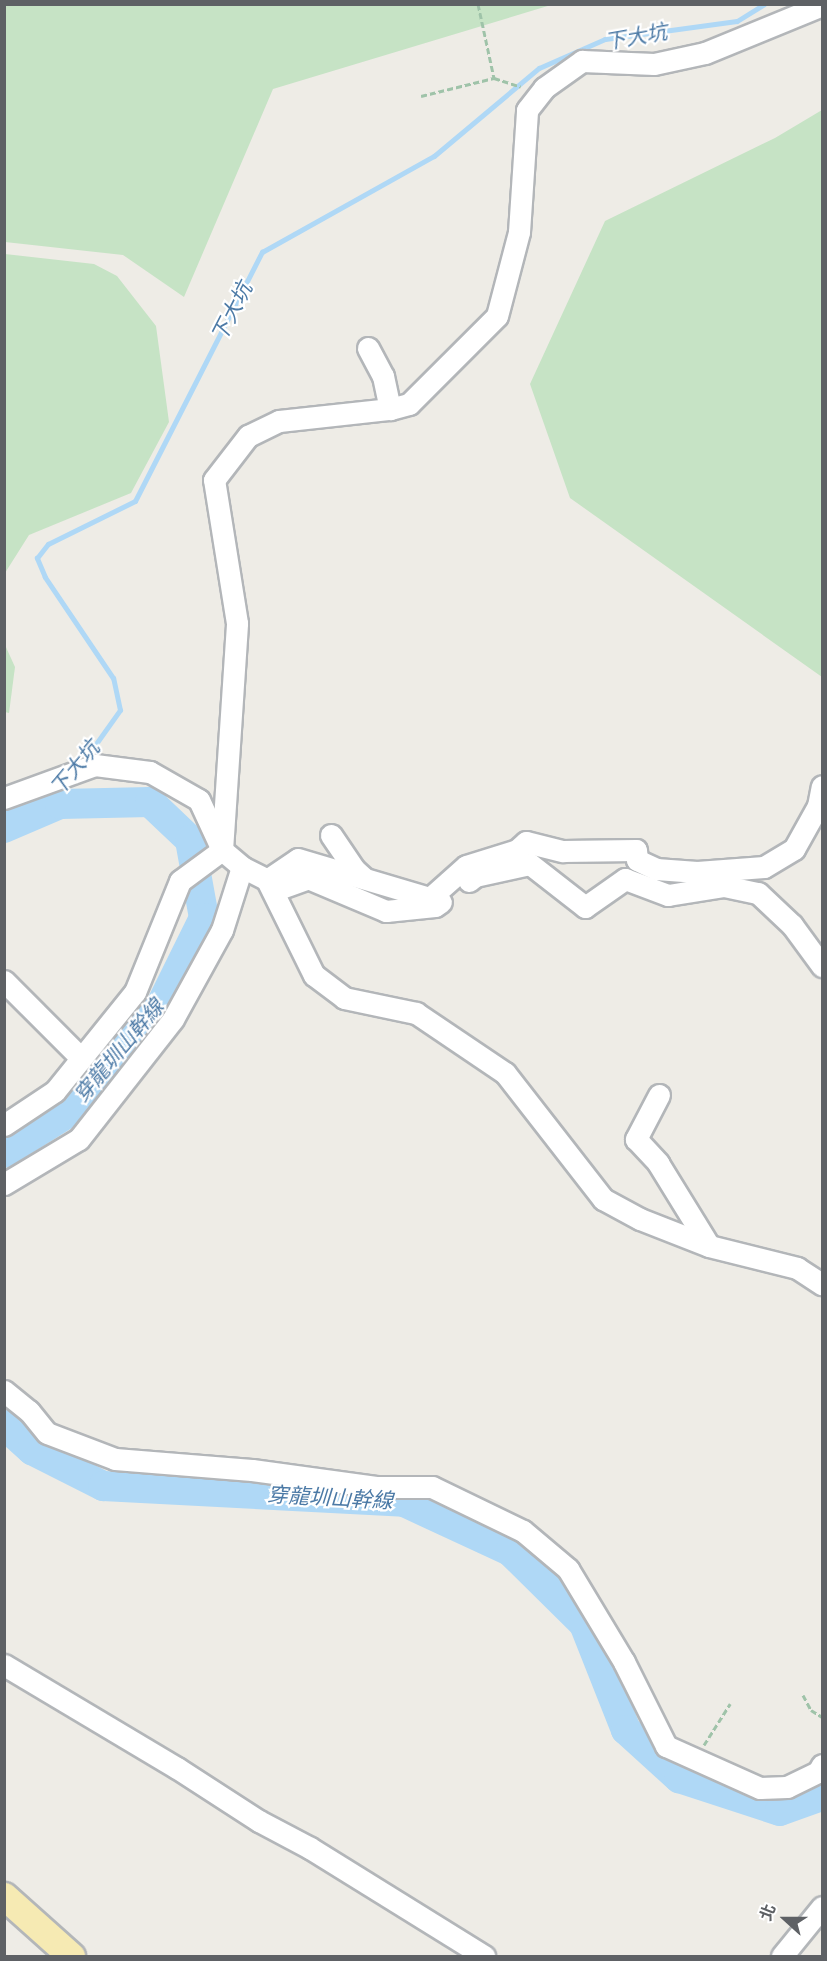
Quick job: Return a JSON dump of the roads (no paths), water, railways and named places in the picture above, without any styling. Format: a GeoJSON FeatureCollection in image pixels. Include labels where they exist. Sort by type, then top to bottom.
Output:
{"type":"FeatureCollection","features":[{"type":"Feature","properties":{"kind":"main road"},"geometry":{"type":"LineString","coordinates":[[4,1896],[71,1956]]}},
{"type":"Feature","properties":{"kind":"street"},"geometry":{"type":"LineString","coordinates":[[4,1125],[55,1091],[135,992],[180,881],[222,850],[237,623],[214,480],[248,436],[279,421],[390,409],[409,404],[497,316],[519,232],[527,110],[540,93],[582,61],[654,64],[705,53],[822,5]]}},
{"type":"Feature","properties":{"kind":"street"},"geometry":{"type":"LineString","coordinates":[[368,348],[383,376],[390,409]]}},
{"type":"Feature","properties":{"kind":"street"},"geometry":{"type":"LineString","coordinates":[[4,798],[95,765],[150,772],[199,801],[222,850],[270,886],[314,975],[344,998],[416,1013],[505,1073],[603,1199],[640,1219],[709,1246],[797,1268],[822,1284]]}},
{"type":"Feature","properties":{"kind":"street"},"geometry":{"type":"LineString","coordinates":[[270,886],[298,859],[430,898],[466,866],[517,850],[526,842],[563,851],[636,850],[638,860],[656,868],[697,872],[764,867],[794,849],[818,806],[822,786]]}},
{"type":"Feature","properties":{"kind":"street"},"geometry":{"type":"LineString","coordinates":[[331,835],[364,878]]}},
{"type":"Feature","properties":{"kind":"street"},"geometry":{"type":"LineString","coordinates":[[270,886],[308,878],[386,911],[435,906],[475,876],[530,864],[585,907],[625,879],[668,895],[724,886],[758,893],[792,925],[822,966]]}},
{"type":"Feature","properties":{"kind":"street"},"geometry":{"type":"LineString","coordinates":[[4,1184],[79,1139],[173,1019],[222,930],[242,867]]}},
{"type":"Feature","properties":{"kind":"street"},"geometry":{"type":"LineString","coordinates":[[4,981],[81,1058]]}},
{"type":"Feature","properties":{"kind":"street"},"geometry":{"type":"LineString","coordinates":[[659,1095],[636,1139],[658,1163],[709,1246]]}},
{"type":"Feature","properties":{"kind":"street"},"geometry":{"type":"LineString","coordinates":[[4,1391],[29,1411],[47,1433],[115,1459],[252,1470],[376,1487],[432,1487],[523,1530],[568,1569],[624,1662],[666,1746],[760,1788],[787,1787],[818,1772],[822,1765]]}},
{"type":"Feature","properties":{"kind":"street"},"geometry":{"type":"LineString","coordinates":[[4,1665],[177,1768],[259,1821],[310,1848],[484,1956]]}},
{"type":"Feature","properties":{"kind":"street"},"geometry":{"type":"LineString","coordinates":[[782,1956],[822,1907]]}},
{"type":"Feature","properties":{"kind":"waterway","name":"下大坑"},"geometry":{"type":"LineString","coordinates":[[83,762],[120,710],[113,678],[45,577],[37,558],[48,544],[135,501],[262,252],[434,156],[539,68],[605,39],[737,21],[764,4]]}},
{"type":"Feature","properties":{"kind":"waterway","name":"下大坑"},"geometry":{"type":"LineString","coordinates":[[35,815],[60,786]]}},
{"type":"Feature","properties":{"kind":"waterway","name":"穿龍圳山幹線"},"geometry":{"type":"LineString","coordinates":[[4,828],[60,804],[150,802],[190,840],[204,918],[160,1007],[66,1114],[4,1153]]}},
{"type":"Feature","properties":{"kind":"waterway","name":"穿龍圳山幹線"},"geometry":{"type":"LineString","coordinates":[[4,1425],[32,1450],[103,1486],[404,1502],[510,1551],[584,1624],[626,1730],[679,1778],[780,1811],[822,1796]]}}]}
